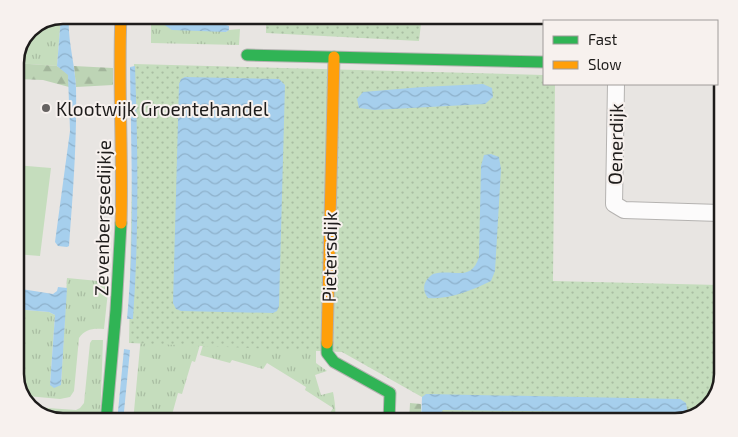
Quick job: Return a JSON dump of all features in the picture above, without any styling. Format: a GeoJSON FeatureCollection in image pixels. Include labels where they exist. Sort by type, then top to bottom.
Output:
{"type":"FeatureCollection","features":[{"type":"Feature","properties":{"kind":"street","name":"Zevenbergsedijkje"},"geometry":{"type":"LineString","coordinates":[[107,413],[116,333],[122,196],[118,53],[120,24]]}},
{"type":"Feature","properties":{"kind":"street"},"geometry":{"type":"LineString","coordinates":[[247,55],[543,62]]}},
{"type":"Feature","properties":{"kind":"street","name":"Pietersdijk"},"geometry":{"type":"LineString","coordinates":[[334,57],[327,353],[334,362],[390,393],[389,413]]}},
{"type":"Feature","properties":{"kind":"street","name":"Oenerdijk"},"geometry":{"type":"LineString","coordinates":[[616,85],[614,204],[624,210],[714,213]]}},
{"type":"Feature","properties":{"kind":"green space"},"geometry":{"type":"Polygon","coordinates":[[[60,24],[57,66],[24,64],[24,60],[28,45],[37,33],[50,26],[60,24]]]}},
{"type":"Feature","properties":{"kind":"green space"},"geometry":{"type":"Polygon","coordinates":[[[151,24],[226,32],[240,29],[239,45],[151,43],[151,24]]]}},
{"type":"Feature","properties":{"kind":"green space"},"geometry":{"type":"Polygon","coordinates":[[[266,24],[421,24],[419,41],[266,33],[266,24]]]}},
{"type":"Feature","properties":{"kind":"green space"},"geometry":{"type":"Polygon","coordinates":[[[24,64],[57,66],[68,74],[69,87],[43,80],[24,79],[24,64]]]}},
{"type":"Feature","properties":{"kind":"green space"},"geometry":{"type":"Polygon","coordinates":[[[134,64],[543,75],[543,85],[555,85],[553,281],[714,285],[713,384],[703,402],[685,412],[675,413],[428,413],[429,401],[342,352],[129,343],[134,64]]]}},
{"type":"Feature","properties":{"kind":"green space"},"geometry":{"type":"Polygon","coordinates":[[[74,66],[113,68],[113,85],[76,87],[74,66]]]}},
{"type":"Feature","properties":{"kind":"green space"},"geometry":{"type":"Polygon","coordinates":[[[24,166],[51,168],[40,256],[24,255],[24,166]]]}},
{"type":"Feature","properties":{"kind":"green space"},"geometry":{"type":"Polygon","coordinates":[[[67,278],[109,282],[104,329],[90,330],[79,338],[74,391],[70,397],[60,399],[31,396],[29,394],[24,377],[24,310],[49,312],[55,315],[50,385],[61,385],[67,278]]]}},
{"type":"Feature","properties":{"kind":"green space"},"geometry":{"type":"Polygon","coordinates":[[[141,336],[202,338],[195,362],[192,361],[182,394],[178,393],[172,413],[134,413],[141,336]]]}},
{"type":"Feature","properties":{"kind":"green space"},"geometry":{"type":"Polygon","coordinates":[[[205,338],[316,341],[316,363],[327,371],[315,375],[321,395],[333,392],[335,413],[330,413],[333,408],[305,390],[306,387],[267,363],[263,369],[232,360],[230,363],[200,355],[205,338]]]}},
{"type":"Feature","properties":{"kind":"green space"},"geometry":{"type":"Polygon","coordinates":[[[92,340],[103,340],[100,413],[63,413],[43,408],[76,410],[84,403],[90,343],[92,340]]]}},
{"type":"Feature","properties":{"kind":"green space"},"geometry":{"type":"Polygon","coordinates":[[[410,403],[421,404],[421,413],[409,413],[410,403]]]}},
{"type":"Feature","properties":{"kind":"water"},"geometry":{"type":"Polygon","coordinates":[[[60,24],[69,24],[76,88],[76,108],[73,187],[69,246],[67,247],[58,246],[55,242],[70,131],[68,75],[57,66],[60,24]]]}},
{"type":"Feature","properties":{"kind":"water"},"geometry":{"type":"Polygon","coordinates":[[[163,24],[229,26],[229,30],[226,32],[172,30],[163,24]]]}},
{"type":"Feature","properties":{"kind":"water"},"geometry":{"type":"Polygon","coordinates":[[[135,66],[136,256],[133,319],[127,319],[132,224],[130,67],[135,66]]]}},
{"type":"Feature","properties":{"kind":"water"},"geometry":{"type":"Polygon","coordinates":[[[185,77],[279,79],[285,85],[279,306],[277,311],[273,313],[181,311],[176,309],[173,303],[179,84],[181,79],[185,77]]]}},
{"type":"Feature","properties":{"kind":"water"},"geometry":{"type":"Polygon","coordinates":[[[483,84],[492,88],[493,97],[485,104],[374,110],[359,108],[357,99],[363,92],[483,84]]]}},
{"type":"Feature","properties":{"kind":"water"},"geometry":{"type":"Polygon","coordinates":[[[491,154],[499,157],[501,169],[495,271],[491,281],[452,296],[428,298],[424,285],[433,274],[466,272],[476,265],[479,257],[481,166],[484,155],[491,154]]]}},
{"type":"Feature","properties":{"kind":"water"},"geometry":{"type":"Polygon","coordinates":[[[58,287],[67,288],[61,385],[54,388],[50,385],[55,315],[49,312],[24,310],[24,289],[53,294],[57,291],[58,287]]]}},
{"type":"Feature","properties":{"kind":"water"},"geometry":{"type":"Polygon","coordinates":[[[124,349],[130,350],[124,413],[118,413],[124,349]]]}},
{"type":"Feature","properties":{"kind":"water"},"geometry":{"type":"Polygon","coordinates":[[[426,394],[680,399],[686,403],[687,411],[667,413],[443,410],[440,413],[421,413],[422,397],[426,394]]]}},
{"type":"Feature","properties":{"kind":"traffic: fast"},"geometry":{"type":"LineString","coordinates":[[247,55],[543,62]]}},
{"type":"Feature","properties":{"kind":"traffic: fast"},"geometry":{"type":"LineString","coordinates":[[107,413],[121,223]]}},
{"type":"Feature","properties":{"kind":"traffic: fast"},"geometry":{"type":"LineString","coordinates":[[327,343],[327,353],[334,362],[390,393],[389,413]]}},
{"type":"Feature","properties":{"kind":"traffic: slow"},"geometry":{"type":"LineString","coordinates":[[121,24],[121,223]]}},
{"type":"Feature","properties":{"kind":"traffic: slow"},"geometry":{"type":"LineString","coordinates":[[327,343],[334,57]]}},
{"type":"Feature","properties":{"kind":"place","name":"Klootwijk Groentehandel"},"geometry":{"type":"Point","coordinates":[46,108]}}]}
